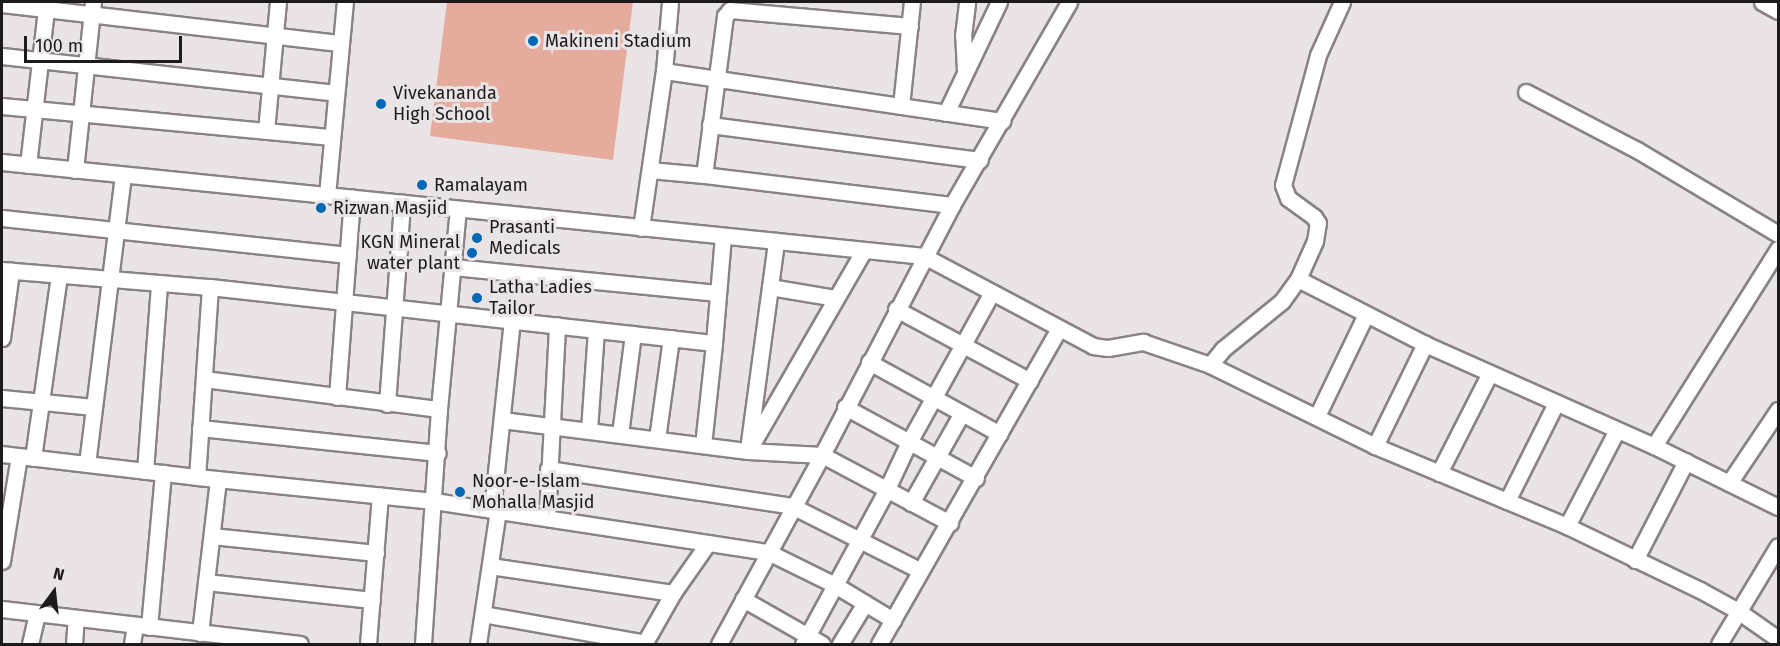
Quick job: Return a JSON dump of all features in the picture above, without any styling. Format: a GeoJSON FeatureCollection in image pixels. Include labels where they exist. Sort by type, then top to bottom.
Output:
{"type":"FeatureCollection","features":[{"type":"Feature","properties":{"kind":"street"},"geometry":{"type":"LineString","coordinates":[[266,131],[273,36],[278,2]]}},
{"type":"Feature","properties":{"kind":"street"},"geometry":{"type":"LineString","coordinates":[[327,195],[345,2]]}},
{"type":"Feature","properties":{"kind":"street"},"geometry":{"type":"LineString","coordinates":[[641,228],[664,70],[670,2]]}},
{"type":"Feature","properties":{"kind":"street"},"geometry":{"type":"LineString","coordinates":[[901,106],[912,2]]}},
{"type":"Feature","properties":{"kind":"street"},"geometry":{"type":"LineString","coordinates":[[965,74],[963,36],[967,2]]}},
{"type":"Feature","properties":{"kind":"street"},"geometry":{"type":"LineString","coordinates":[[946,113],[999,2]]}},
{"type":"Feature","properties":{"kind":"street"},"geometry":{"type":"LineString","coordinates":[[719,645],[792,506],[822,455],[924,256],[1069,2]]}},
{"type":"Feature","properties":{"kind":"street"},"geometry":{"type":"LineString","coordinates":[[1210,364],[1223,349],[1276,308],[1298,279],[1315,241],[1318,223],[1314,217],[1288,198],[1283,184],[1318,55],[1342,2]]}},
{"type":"Feature","properties":{"kind":"street"},"geometry":{"type":"LineString","coordinates":[[1762,2],[1779,11]]}},
{"type":"Feature","properties":{"kind":"street"},"geometry":{"type":"LineString","coordinates":[[2,4],[92,8],[273,36],[341,43]]}},
{"type":"Feature","properties":{"kind":"street"},"geometry":{"type":"LineString","coordinates":[[28,165],[47,5]]}},
{"type":"Feature","properties":{"kind":"street"},"geometry":{"type":"LineString","coordinates":[[75,170],[92,8]]}},
{"type":"Feature","properties":{"kind":"street"},"geometry":{"type":"LineString","coordinates":[[704,175],[725,16],[730,10],[910,26]]}},
{"type":"Feature","properties":{"kind":"street"},"geometry":{"type":"LineString","coordinates":[[2,56],[336,93]]}},
{"type":"Feature","properties":{"kind":"street"},"geometry":{"type":"LineString","coordinates":[[664,70],[1002,121]]}},
{"type":"Feature","properties":{"kind":"street"},"geometry":{"type":"LineString","coordinates":[[1526,92],[1637,150],[1779,234]]}},
{"type":"Feature","properties":{"kind":"street"},"geometry":{"type":"LineString","coordinates":[[2,106],[332,137]]}},
{"type":"Feature","properties":{"kind":"street"},"geometry":{"type":"LineString","coordinates":[[710,125],[980,160]]}},
{"type":"Feature","properties":{"kind":"street"},"geometry":{"type":"LineString","coordinates":[[2,162],[924,256],[1093,346],[1108,348],[1143,342],[1210,364],[1280,401],[1317,416],[1376,446],[1567,526],[1738,611],[1779,639]]}},
{"type":"Feature","properties":{"kind":"street"},"geometry":{"type":"LineString","coordinates":[[650,170],[952,205]]}},
{"type":"Feature","properties":{"kind":"street"},"geometry":{"type":"LineString","coordinates":[[87,464],[123,175]]}},
{"type":"Feature","properties":{"kind":"street"},"geometry":{"type":"LineString","coordinates":[[337,397],[352,198]]}},
{"type":"Feature","properties":{"kind":"street"},"geometry":{"type":"LineString","coordinates":[[387,404],[402,203]]}},
{"type":"Feature","properties":{"kind":"street"},"geometry":{"type":"LineString","coordinates":[[423,645],[435,501],[439,410],[450,313],[458,209]]}},
{"type":"Feature","properties":{"kind":"street"},"geometry":{"type":"LineString","coordinates":[[2,218],[348,255]]}},
{"type":"Feature","properties":{"kind":"street"},"geometry":{"type":"LineString","coordinates":[[703,446],[723,236]]}},
{"type":"Feature","properties":{"kind":"street"},"geometry":{"type":"LineString","coordinates":[[748,451],[776,241]]}},
{"type":"Feature","properties":{"kind":"street"},"geometry":{"type":"LineString","coordinates":[[1654,446],[1779,249]]}},
{"type":"Feature","properties":{"kind":"street"},"geometry":{"type":"LineString","coordinates":[[748,451],[864,250]]}},
{"type":"Feature","properties":{"kind":"street"},"geometry":{"type":"LineString","coordinates":[[453,267],[718,293]]}},
{"type":"Feature","properties":{"kind":"street"},"geometry":{"type":"LineString","coordinates":[[2,338],[6,271],[210,287],[714,343]]}},
{"type":"Feature","properties":{"kind":"street"},"geometry":{"type":"LineString","coordinates":[[2,561],[41,402],[59,275]]}},
{"type":"Feature","properties":{"kind":"street"},"geometry":{"type":"LineString","coordinates":[[1298,279],[1425,344],[1654,446],[1779,507]]}},
{"type":"Feature","properties":{"kind":"street"},"geometry":{"type":"LineString","coordinates":[[145,471],[159,284]]}},
{"type":"Feature","properties":{"kind":"street"},"geometry":{"type":"LineString","coordinates":[[197,477],[210,287]]}},
{"type":"Feature","properties":{"kind":"street"},"geometry":{"type":"LineString","coordinates":[[770,287],[836,298]]}},
{"type":"Feature","properties":{"kind":"street"},"geometry":{"type":"LineString","coordinates":[[806,640],[886,491],[909,442],[992,294]]}},
{"type":"Feature","properties":{"kind":"street"},"geometry":{"type":"LineString","coordinates":[[896,309],[1030,381]]}},
{"type":"Feature","properties":{"kind":"street"},"geometry":{"type":"LineString","coordinates":[[1317,416],[1366,314]]}},
{"type":"Feature","properties":{"kind":"street"},"geometry":{"type":"LineString","coordinates":[[478,645],[490,566],[512,320]]}},
{"type":"Feature","properties":{"kind":"street"},"geometry":{"type":"LineString","coordinates":[[547,518],[550,425],[557,325]]}},
{"type":"Feature","properties":{"kind":"street"},"geometry":{"type":"LineString","coordinates":[[879,645],[1059,329]]}},
{"type":"Feature","properties":{"kind":"street"},"geometry":{"type":"LineString","coordinates":[[589,430],[596,330]]}},
{"type":"Feature","properties":{"kind":"street"},"geometry":{"type":"LineString","coordinates":[[620,434],[633,334]]}},
{"type":"Feature","properties":{"kind":"street"},"geometry":{"type":"LineString","coordinates":[[657,440],[671,338]]}},
{"type":"Feature","properties":{"kind":"street"},"geometry":{"type":"LineString","coordinates":[[1376,446],[1425,344]]}},
{"type":"Feature","properties":{"kind":"street"},"geometry":{"type":"LineString","coordinates":[[868,362],[1000,434]]}},
{"type":"Feature","properties":{"kind":"street"},"geometry":{"type":"LineString","coordinates":[[1439,473],[1490,373]]}},
{"type":"Feature","properties":{"kind":"street"},"geometry":{"type":"LineString","coordinates":[[204,380],[439,410]]}},
{"type":"Feature","properties":{"kind":"street"},"geometry":{"type":"LineString","coordinates":[[2,398],[94,407]]}},
{"type":"Feature","properties":{"kind":"street"},"geometry":{"type":"LineString","coordinates":[[1507,501],[1556,403]]}},
{"type":"Feature","properties":{"kind":"street"},"geometry":{"type":"LineString","coordinates":[[845,407],[976,478]]}},
{"type":"Feature","properties":{"kind":"street"},"geometry":{"type":"LineString","coordinates":[[1729,483],[1779,410]]}},
{"type":"Feature","properties":{"kind":"street"},"geometry":{"type":"LineString","coordinates":[[911,503],[962,413]]}},
{"type":"Feature","properties":{"kind":"street"},"geometry":{"type":"LineString","coordinates":[[502,420],[748,451],[822,455],[950,523]]}},
{"type":"Feature","properties":{"kind":"street"},"geometry":{"type":"LineString","coordinates":[[200,428],[438,453]]}},
{"type":"Feature","properties":{"kind":"street"},"geometry":{"type":"LineString","coordinates":[[1567,526],[1617,430]]}},
{"type":"Feature","properties":{"kind":"street"},"geometry":{"type":"LineString","coordinates":[[2,454],[197,477],[435,501],[768,552],[835,585],[893,620]]}},
{"type":"Feature","properties":{"kind":"street"},"geometry":{"type":"LineString","coordinates":[[1635,560],[1686,461]]}},
{"type":"Feature","properties":{"kind":"street"},"geometry":{"type":"LineString","coordinates":[[548,469],[792,506],[921,571]]}},
{"type":"Feature","properties":{"kind":"street"},"geometry":{"type":"LineString","coordinates":[[132,645],[142,626],[163,473]]}},
{"type":"Feature","properties":{"kind":"street"},"geometry":{"type":"LineString","coordinates":[[200,633],[218,479]]}},
{"type":"Feature","properties":{"kind":"street"},"geometry":{"type":"LineString","coordinates":[[368,645],[380,495]]}},
{"type":"Feature","properties":{"kind":"street"},"geometry":{"type":"LineString","coordinates":[[212,536],[376,553]]}},
{"type":"Feature","properties":{"kind":"street"},"geometry":{"type":"LineString","coordinates":[[483,614],[645,644],[673,593],[708,543]]}},
{"type":"Feature","properties":{"kind":"street"},"geometry":{"type":"LineString","coordinates":[[1719,645],[1779,546]]}},
{"type":"Feature","properties":{"kind":"street"},"geometry":{"type":"LineString","coordinates":[[490,566],[673,593]]}},
{"type":"Feature","properties":{"kind":"street"},"geometry":{"type":"LineString","coordinates":[[206,582],[372,600]]}},
{"type":"Feature","properties":{"kind":"street"},"geometry":{"type":"LineString","coordinates":[[743,599],[806,640],[822,645]]}},
{"type":"Feature","properties":{"kind":"street"},"geometry":{"type":"LineString","coordinates":[[840,645],[865,603]]}},
{"type":"Feature","properties":{"kind":"street"},"geometry":{"type":"LineString","coordinates":[[2,609],[142,626],[180,638],[200,633],[300,645]]}},
{"type":"Feature","properties":{"kind":"street"},"geometry":{"type":"LineString","coordinates":[[30,645],[37,614]]}},
{"type":"Feature","properties":{"kind":"street"},"geometry":{"type":"LineString","coordinates":[[74,645],[76,618]]}},
{"type":"Feature","properties":{"kind":"shaded area"},"geometry":{"type":"Polygon","coordinates":[[[447,2],[633,2],[613,160],[430,136],[447,2]]]}},
{"type":"Feature","properties":{"kind":"place","name":"Makineni Stadium"},"geometry":{"type":"Point","coordinates":[533,41]}},
{"type":"Feature","properties":{"kind":"place","name":"Vivekananda High School"},"geometry":{"type":"Point","coordinates":[381,104]}},
{"type":"Feature","properties":{"kind":"place","name":"Ramalayam"},"geometry":{"type":"Point","coordinates":[422,185]}},
{"type":"Feature","properties":{"kind":"place","name":"Rizwan Masjid"},"geometry":{"type":"Point","coordinates":[321,208]}},
{"type":"Feature","properties":{"kind":"place","name":"Prasanti Medicals"},"geometry":{"type":"Point","coordinates":[477,238]}},
{"type":"Feature","properties":{"kind":"place","name":"KGN Mineral water plant"},"geometry":{"type":"Point","coordinates":[472,253]}},
{"type":"Feature","properties":{"kind":"place","name":"Latha Ladies Tailor"},"geometry":{"type":"Point","coordinates":[477,298]}},
{"type":"Feature","properties":{"kind":"place","name":"Noor-e-Islam Mohalla Masjid"},"geometry":{"type":"Point","coordinates":[460,492]}}]}
